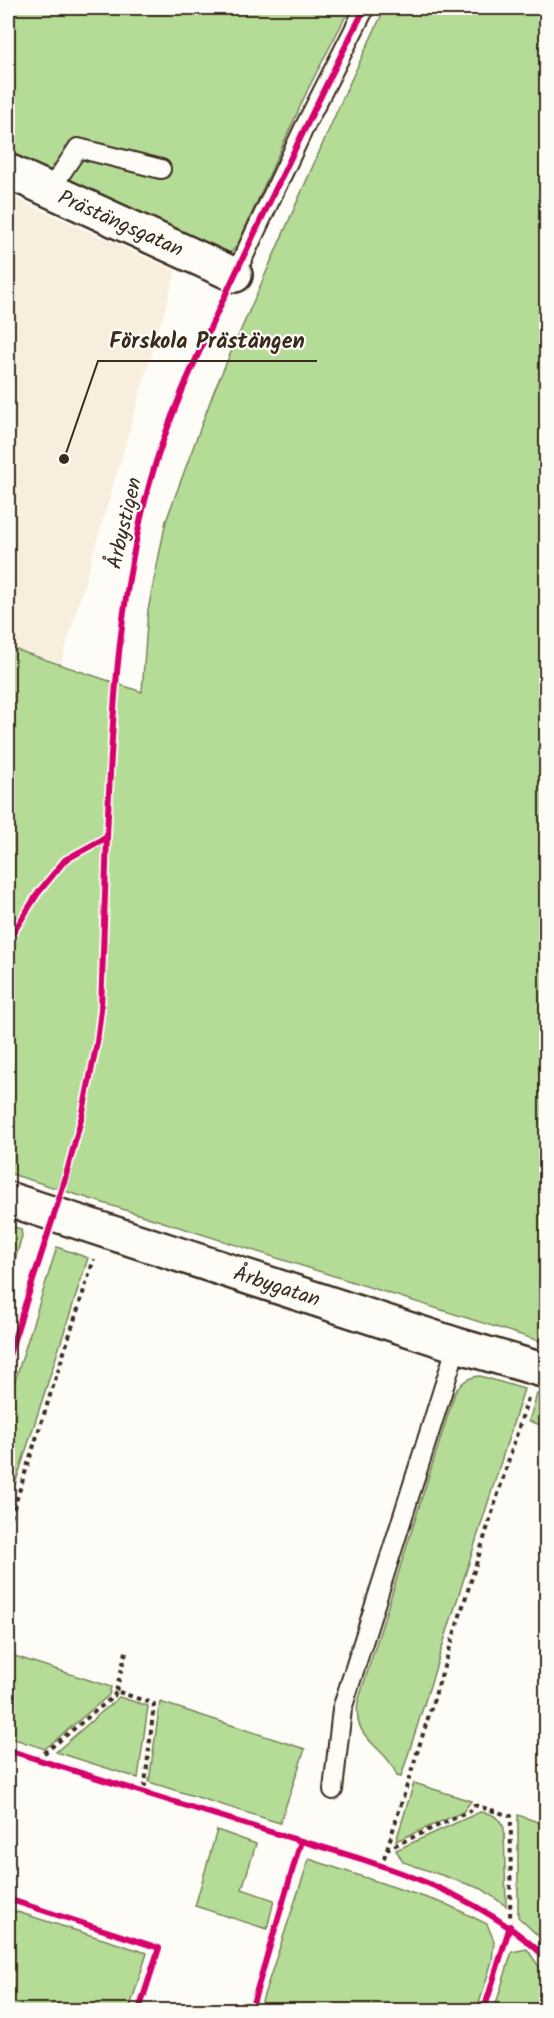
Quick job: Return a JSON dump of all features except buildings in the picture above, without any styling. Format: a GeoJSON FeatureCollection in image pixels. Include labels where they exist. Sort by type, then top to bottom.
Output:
{"type":"FeatureCollection","features":[{"type":"Feature","properties":{"kind":"street","name":"Prästängsgatan"},"geometry":{"type":"LineString","coordinates":[[8,171],[235,275]]}},
{"type":"Feature","properties":{"kind":"street","name":"Årbygatan"},"geometry":{"type":"LineString","coordinates":[[8,1199],[457,1345],[542,1370]]}},
{"type":"Feature","properties":{"kind":"lane"},"geometry":{"type":"LineString","coordinates":[[235,275],[304,128],[365,8]]}},
{"type":"Feature","properties":{"kind":"lane"},"geometry":{"type":"LineString","coordinates":[[50,190],[78,148],[161,169]]}},
{"type":"Feature","properties":{"kind":"lane"},"geometry":{"type":"LineString","coordinates":[[333,1790],[342,1709],[457,1345]]}},
{"type":"Feature","properties":{"kind":"path"},"geometry":{"type":"LineString","coordinates":[[8,1526],[104,1230]]}},
{"type":"Feature","properties":{"kind":"path"},"geometry":{"type":"LineString","coordinates":[[381,1867],[542,1370]]}},
{"type":"Feature","properties":{"kind":"path"},"geometry":{"type":"LineString","coordinates":[[37,1759],[114,1696],[127,1648]]}},
{"type":"Feature","properties":{"kind":"path"},"geometry":{"type":"LineString","coordinates":[[116,1691],[154,1704],[144,1792]]}},
{"type":"Feature","properties":{"kind":"path"},"geometry":{"type":"LineString","coordinates":[[27,1756],[48,1762]]}},
{"type":"Feature","properties":{"kind":"path"},"geometry":{"type":"LineString","coordinates":[[134,1789],[156,1796]]}},
{"type":"Feature","properties":{"kind":"path"},"geometry":{"type":"LineString","coordinates":[[387,1849],[470,1811],[474,1805],[511,1816],[512,1912],[507,1937]]}},
{"type":"Feature","properties":{"kind":"path"},"geometry":{"type":"LineString","coordinates":[[371,1864],[391,1870]]}},
{"type":"Feature","properties":{"kind":"path"},"geometry":{"type":"LineString","coordinates":[[502,1921],[517,1932]]}},
{"type":"Feature","properties":{"kind":"shaded area"},"geometry":{"type":"Polygon","coordinates":[[[8,195],[176,271],[61,663],[8,647],[8,195]]]}},
{"type":"Feature","properties":{"kind":"green space"},"geometry":{"type":"Polygon","coordinates":[[[8,8],[350,8],[308,89],[237,246],[225,258],[8,154],[8,8]]]}},
{"type":"Feature","properties":{"kind":"green space"},"geometry":{"type":"Polygon","coordinates":[[[385,8],[546,8],[546,1343],[8,1173],[8,647],[142,692],[148,610],[166,521],[214,391],[345,93],[385,8]]]}},
{"type":"Feature","properties":{"kind":"green space"},"geometry":{"type":"Polygon","coordinates":[[[8,1225],[21,1229],[22,1236],[8,1284],[8,1225]]]}},
{"type":"Feature","properties":{"kind":"green space"},"geometry":{"type":"Polygon","coordinates":[[[57,1247],[88,1258],[8,1506],[8,1403],[57,1247]]]}},
{"type":"Feature","properties":{"kind":"green space"},"geometry":{"type":"Polygon","coordinates":[[[480,1376],[524,1389],[401,1777],[397,1776],[392,1765],[365,1735],[360,1726],[358,1702],[455,1392],[466,1381],[480,1376]]]}},
{"type":"Feature","properties":{"kind":"green space"},"geometry":{"type":"Polygon","coordinates":[[[537,1394],[546,1397],[546,1427],[529,1421],[537,1394]]]}},
{"type":"Feature","properties":{"kind":"green space"},"geometry":{"type":"Polygon","coordinates":[[[8,1654],[111,1687],[109,1695],[45,1749],[8,1737],[8,1654]]]}},
{"type":"Feature","properties":{"kind":"green space"},"geometry":{"type":"Polygon","coordinates":[[[119,1697],[148,1706],[138,1778],[56,1752],[119,1697]]]}},
{"type":"Feature","properties":{"kind":"green space"},"geometry":{"type":"Polygon","coordinates":[[[160,1702],[305,1749],[280,1823],[149,1782],[160,1702]]]}},
{"type":"Feature","properties":{"kind":"green space"},"geometry":{"type":"Polygon","coordinates":[[[414,1783],[471,1801],[463,1812],[396,1841],[414,1783]]]}},
{"type":"Feature","properties":{"kind":"green space"},"geometry":{"type":"Polygon","coordinates":[[[480,1812],[495,1816],[504,1828],[506,1906],[482,1889],[403,1862],[396,1850],[480,1812]]]}},
{"type":"Feature","properties":{"kind":"green space"},"geometry":{"type":"Polygon","coordinates":[[[518,1815],[546,1825],[546,1943],[518,1917],[518,1815]]]}},
{"type":"Feature","properties":{"kind":"green space"},"geometry":{"type":"Polygon","coordinates":[[[217,1830],[256,1844],[242,1889],[274,1900],[267,1929],[195,1906],[217,1830]]]}},
{"type":"Feature","properties":{"kind":"green space"},"geometry":{"type":"Polygon","coordinates":[[[309,1859],[448,1905],[487,1924],[494,1941],[492,1961],[477,2010],[259,2010],[309,1859]]]}},
{"type":"Feature","properties":{"kind":"green space"},"geometry":{"type":"Polygon","coordinates":[[[8,1909],[147,1953],[129,2010],[8,2010],[8,1909]]]}},
{"type":"Feature","properties":{"kind":"green space"},"geometry":{"type":"Polygon","coordinates":[[[527,1949],[546,1977],[546,2010],[494,2010],[512,1952],[527,1949]]]}},
{"type":"Feature","properties":{"kind":"cycle path","name":"Årbystigen"},"geometry":{"type":"LineString","coordinates":[[8,941],[38,893],[65,860],[107,837],[118,658],[130,570],[158,456],[176,406],[208,334],[296,146],[365,8]]}},
{"type":"Feature","properties":{"kind":"cycle path"},"geometry":{"type":"LineString","coordinates":[[8,1358],[62,1190],[83,1112],[97,1042],[101,1010],[107,837]]}},
{"type":"Feature","properties":{"kind":"cycle path"},"geometry":{"type":"LineString","coordinates":[[8,1750],[339,1852],[414,1878],[484,1911],[516,1932],[546,1958]]}},
{"type":"Feature","properties":{"kind":"cycle path"},"geometry":{"type":"LineString","coordinates":[[251,2010],[301,1841]]}},
{"type":"Feature","properties":{"kind":"cycle path"},"geometry":{"type":"LineString","coordinates":[[8,1899],[159,1948],[139,2010]]}},
{"type":"Feature","properties":{"kind":"cycle path"},"geometry":{"type":"LineString","coordinates":[[484,2010],[510,1926]]}},
{"type":"Feature","properties":{"kind":"place","name":"Förskola Prästängen"},"geometry":{"type":"Point","coordinates":[64,459]}}]}
